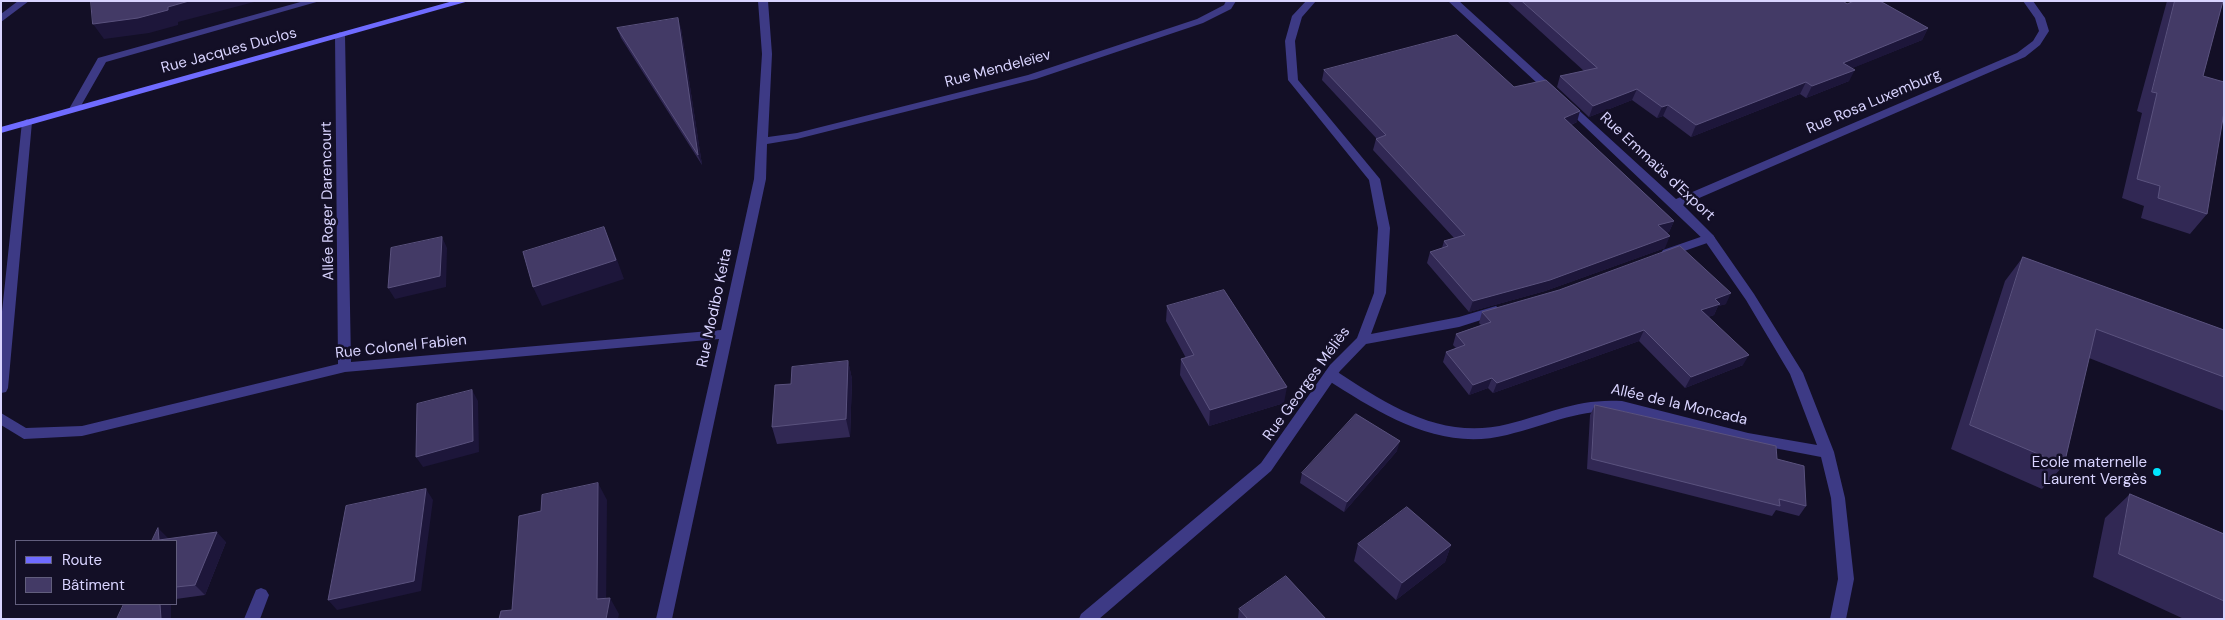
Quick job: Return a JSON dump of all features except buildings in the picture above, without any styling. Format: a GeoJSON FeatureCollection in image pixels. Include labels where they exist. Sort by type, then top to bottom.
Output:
{"type":"FeatureCollection","features":[{"type":"Feature","properties":{"kind":"street"},"geometry":{"type":"LineString","coordinates":[[1,19],[24,1]]}},
{"type":"Feature","properties":{"kind":"street"},"geometry":{"type":"LineString","coordinates":[[74,109],[102,60],[315,1]]}},
{"type":"Feature","properties":{"kind":"street","name":"Rue Jacques Duclos"},"geometry":{"type":"LineString","coordinates":[[1,130],[464,1]]}},
{"type":"Feature","properties":{"kind":"street","name":"Rue Modibo Keita"},"geometry":{"type":"LineString","coordinates":[[664,619],[760,179],[766,54],[763,1]]}},
{"type":"Feature","properties":{"kind":"street","name":"Rue Mendeleïev"},"geometry":{"type":"LineString","coordinates":[[763,141],[797,136],[1032,77],[1200,21],[1228,7],[1231,1]]}},
{"type":"Feature","properties":{"kind":"street","name":"Rue Georges Méliès"},"geometry":{"type":"LineString","coordinates":[[1087,619],[1266,467],[1331,375],[1362,340],[1380,293],[1384,228],[1374,178],[1293,80],[1290,41],[1297,16],[1311,1]]}},
{"type":"Feature","properties":{"kind":"street","name":"Rue Emmaüs d'Export"},"geometry":{"type":"LineString","coordinates":[[1453,1],[1675,204],[1709,238],[1750,297],[1796,373],[1827,452],[1838,498],[1846,578],[1838,619]]}},
{"type":"Feature","properties":{"kind":"street","name":"Rue Rosa Luxemburg"},"geometry":{"type":"LineString","coordinates":[[1675,204],[2021,55],[2037,43],[2044,31],[2040,18],[2028,1]]}},
{"type":"Feature","properties":{"kind":"street","name":"Allée Roger Darencourt"},"geometry":{"type":"LineString","coordinates":[[340,35],[345,367]]}},
{"type":"Feature","properties":{"kind":"street"},"geometry":{"type":"LineString","coordinates":[[1,388],[6,299],[27,122]]}},
{"type":"Feature","properties":{"kind":"street"},"geometry":{"type":"LineString","coordinates":[[1653,258],[1709,238]]}},
{"type":"Feature","properties":{"kind":"street"},"geometry":{"type":"LineString","coordinates":[[1362,340],[1459,322],[1504,309]]}},
{"type":"Feature","properties":{"kind":"street","name":"Rue Colonel Fabien"},"geometry":{"type":"LineString","coordinates":[[1,418],[24,434],[82,431],[345,367],[726,334]]}},
{"type":"Feature","properties":{"kind":"street","name":"Allée de la Moncada"},"geometry":{"type":"LineString","coordinates":[[1331,375],[1373,402],[1414,423],[1450,434],[1478,436],[1506,430],[1584,406],[1601,404],[1622,406],[1748,438],[1827,452]]}},
{"type":"Feature","properties":{"kind":"street"},"geometry":{"type":"LineString","coordinates":[[252,619],[261,595]]}},
{"type":"Feature","properties":{"kind":"place","name":"Ecole maternelle Laurent Vergès"},"geometry":{"type":"Point","coordinates":[2157,472]}}]}
